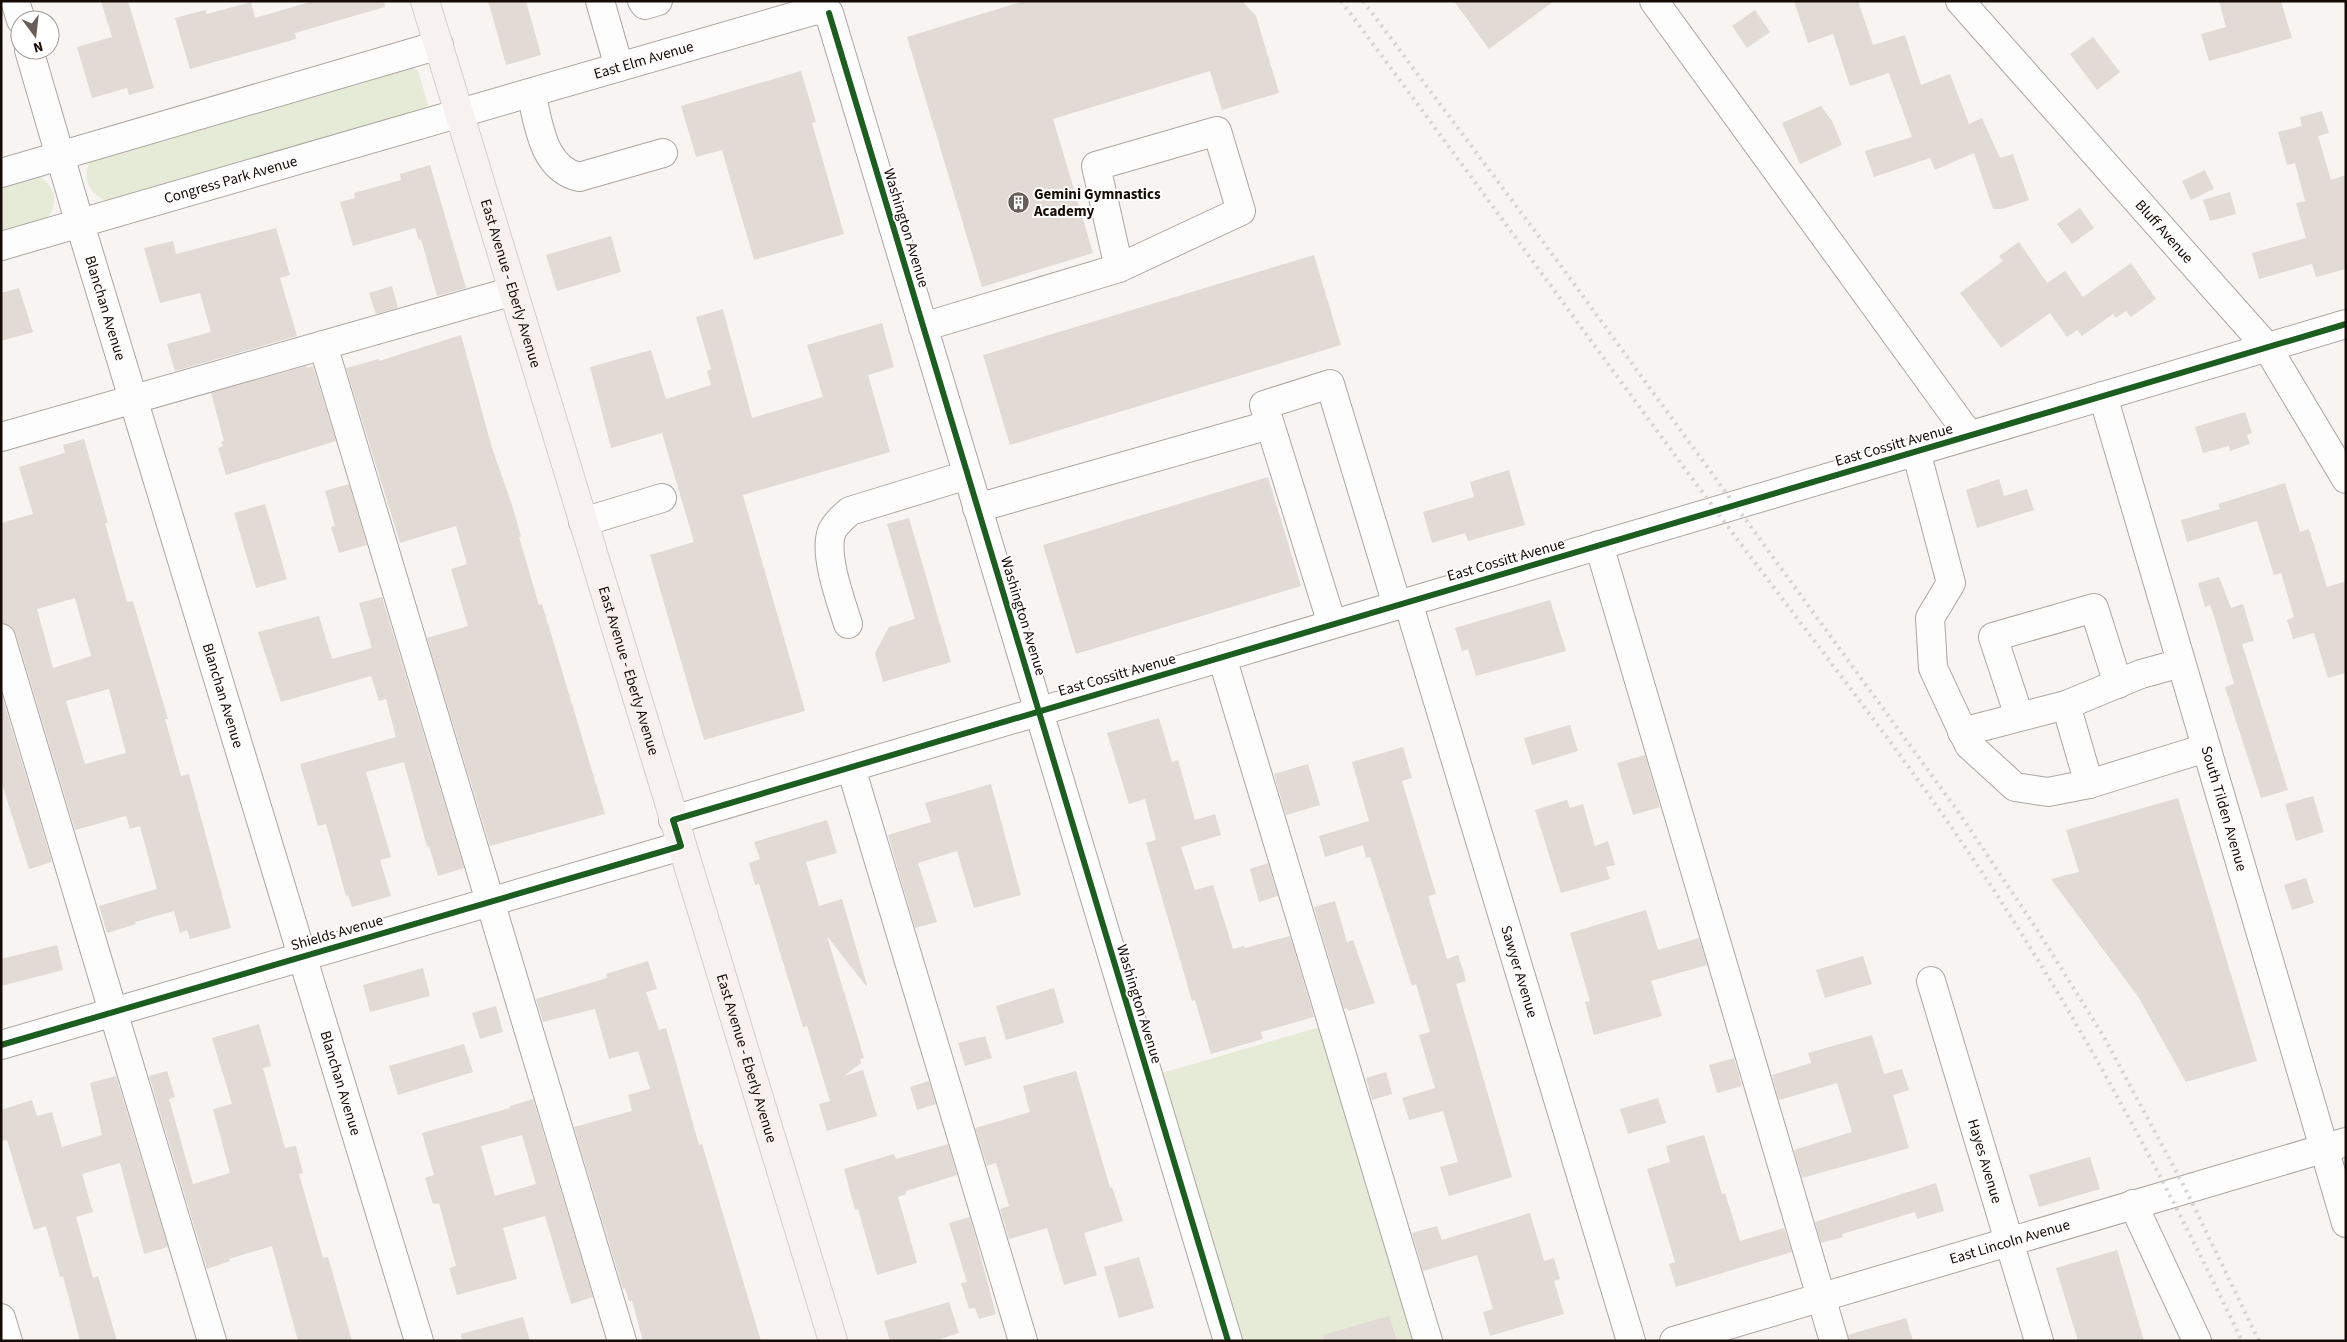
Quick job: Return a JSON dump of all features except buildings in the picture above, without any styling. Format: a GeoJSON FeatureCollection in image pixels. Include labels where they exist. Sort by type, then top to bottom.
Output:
{"type":"FeatureCollection","features":[{"type":"Feature","properties":{"kind":"main road","name":"East Avenue - Eberly Avenue"},"geometry":{"type":"LineString","coordinates":[[425,1],[832,1341]]}},
{"type":"Feature","properties":{"kind":"street"},"geometry":{"type":"LineString","coordinates":[[600,1],[620,67]]}},
{"type":"Feature","properties":{"kind":"street"},"geometry":{"type":"LineString","coordinates":[[642,1],[645,5],[658,1]]}},
{"type":"Feature","properties":{"kind":"street"},"geometry":{"type":"LineString","coordinates":[[1654,1],[1969,435]]}},
{"type":"Feature","properties":{"kind":"street","name":"Bluff Avenue"},"geometry":{"type":"LineString","coordinates":[[1960,1],[2266,347],[2346,479]]}},
{"type":"Feature","properties":{"kind":"street","name":"East Elm Avenue"},"geometry":{"type":"LineString","coordinates":[[459,114],[820,8]]}},
{"type":"Feature","properties":{"kind":"street","name":"Washington Avenue"},"geometry":{"type":"LineString","coordinates":[[820,8],[923,327],[1228,1341]]}},
{"type":"Feature","properties":{"kind":"street"},"geometry":{"type":"LineString","coordinates":[[1,173],[438,45]]}},
{"type":"Feature","properties":{"kind":"street","name":"Blanchan Avenue"},"geometry":{"type":"LineString","coordinates":[[32,60],[419,1341]]}},
{"type":"Feature","properties":{"kind":"street"},"geometry":{"type":"LineString","coordinates":[[531,93],[547,151],[555,164],[567,174],[579,177],[663,153]]}},
{"type":"Feature","properties":{"kind":"street","name":"Congress Park Avenue"},"geometry":{"type":"LineString","coordinates":[[1,246],[459,114]]}},
{"type":"Feature","properties":{"kind":"street"},"geometry":{"type":"LineString","coordinates":[[923,327],[1119,268],[1241,211],[1216,131],[1096,166],[1119,268]]}},
{"type":"Feature","properties":{"kind":"street"},"geometry":{"type":"LineString","coordinates":[[1,437],[513,291]]}},
{"type":"Feature","properties":{"kind":"street","name":"East Cossitt Avenue"},"geometry":{"type":"LineString","coordinates":[[673,820],[2346,324]]}},
{"type":"Feature","properties":{"kind":"street"},"geometry":{"type":"LineString","coordinates":[[324,345],[622,1341]]}},
{"type":"Feature","properties":{"kind":"street","name":"Sawyer Avenue"},"geometry":{"type":"LineString","coordinates":[[1270,425],[1264,405],[1330,384],[1403,603],[1631,1341]]}},
{"type":"Feature","properties":{"kind":"street","name":"South Tilden Avenue"},"geometry":{"type":"LineString","coordinates":[[2103,396],[2206,748],[2335,1145],[2346,1222]]}},
{"type":"Feature","properties":{"kind":"street"},"geometry":{"type":"LineString","coordinates":[[977,508],[1270,425],[1332,624]]}},
{"type":"Feature","properties":{"kind":"street"},"geometry":{"type":"LineString","coordinates":[[1916,451],[1951,583],[1930,618],[1933,668],[1969,745],[2015,788],[2048,792],[2089,784],[2206,748]]}},
{"type":"Feature","properties":{"kind":"street"},"geometry":{"type":"LineString","coordinates":[[848,624],[831,565],[831,534],[837,523],[850,511],[967,475]]}},
{"type":"Feature","properties":{"kind":"street"},"geometry":{"type":"LineString","coordinates":[[583,522],[662,498]]}},
{"type":"Feature","properties":{"kind":"street"},"geometry":{"type":"LineString","coordinates":[[1599,545],[1834,1341]]}},
{"type":"Feature","properties":{"kind":"street"},"geometry":{"type":"LineString","coordinates":[[2018,716],[1993,637],[2094,608],[2118,684]]}},
{"type":"Feature","properties":{"kind":"street"},"geometry":{"type":"LineString","coordinates":[[1,638],[212,1341]]}},
{"type":"Feature","properties":{"kind":"street"},"geometry":{"type":"LineString","coordinates":[[1222,657],[1428,1341]]}},
{"type":"Feature","properties":{"kind":"street"},"geometry":{"type":"LineString","coordinates":[[1962,732],[2066,705],[2140,674],[2181,663]]}},
{"type":"Feature","properties":{"kind":"street"},"geometry":{"type":"LineString","coordinates":[[2066,705],[2089,784]]}},
{"type":"Feature","properties":{"kind":"street"},"geometry":{"type":"LineString","coordinates":[[851,768],[1023,1341]]}},
{"type":"Feature","properties":{"kind":"street","name":"Shields Avenue"},"geometry":{"type":"LineString","coordinates":[[1,1044],[113,1013],[302,955],[681,846]]}},
{"type":"Feature","properties":{"kind":"street","name":"Hayes Avenue"},"geometry":{"type":"LineString","coordinates":[[1931,981],[2039,1341]]}},
{"type":"Feature","properties":{"kind":"street","name":"East Lincoln Avenue"},"geometry":{"type":"LineString","coordinates":[[1674,1341],[2335,1145]]}},
{"type":"Feature","properties":{"kind":"street"},"geometry":{"type":"LineString","coordinates":[[2133,1204],[2197,1341]]}},
{"type":"Feature","properties":{"kind":"street"},"geometry":{"type":"LineString","coordinates":[[1,1318],[8,1341]]}},
{"type":"Feature","properties":{"kind":"green space"},"geometry":{"type":"Polygon","coordinates":[[[411,66],[418,71],[428,105],[425,109],[110,202],[97,195],[88,184],[87,171],[93,157],[411,66]]]}},
{"type":"Feature","properties":{"kind":"green space"},"geometry":{"type":"Polygon","coordinates":[[[38,176],[49,185],[54,197],[54,203],[49,215],[44,221],[1,235],[1,180],[38,176]]]}},
{"type":"Feature","properties":{"kind":"green space"},"geometry":{"type":"Polygon","coordinates":[[[1330,1024],[1425,1341],[1232,1341],[1152,1076],[1330,1024]]]}},
{"type":"Feature","properties":{"kind":"railway"},"geometry":{"type":"LineString","coordinates":[[1341,1],[1717,512],[1891,743],[1959,838],[2026,941],[2092,1052],[2155,1166],[2242,1341]]}},
{"type":"Feature","properties":{"kind":"railway"},"geometry":{"type":"LineString","coordinates":[[1363,1],[1561,266],[1957,810],[2036,928],[2104,1037],[2185,1188],[2259,1341]]}},
{"type":"Feature","properties":{"kind":"cycle path"},"geometry":{"type":"LineString","coordinates":[[829,13],[1228,1341]]}},
{"type":"Feature","properties":{"kind":"cycle path"},"geometry":{"type":"LineString","coordinates":[[1,1045],[681,846],[673,820],[2346,324]]}},
{"type":"Feature","properties":{"kind":"place","name":"Gemini Gymnastics Academy"},"geometry":{"type":"Point","coordinates":[1018,203]}}]}
